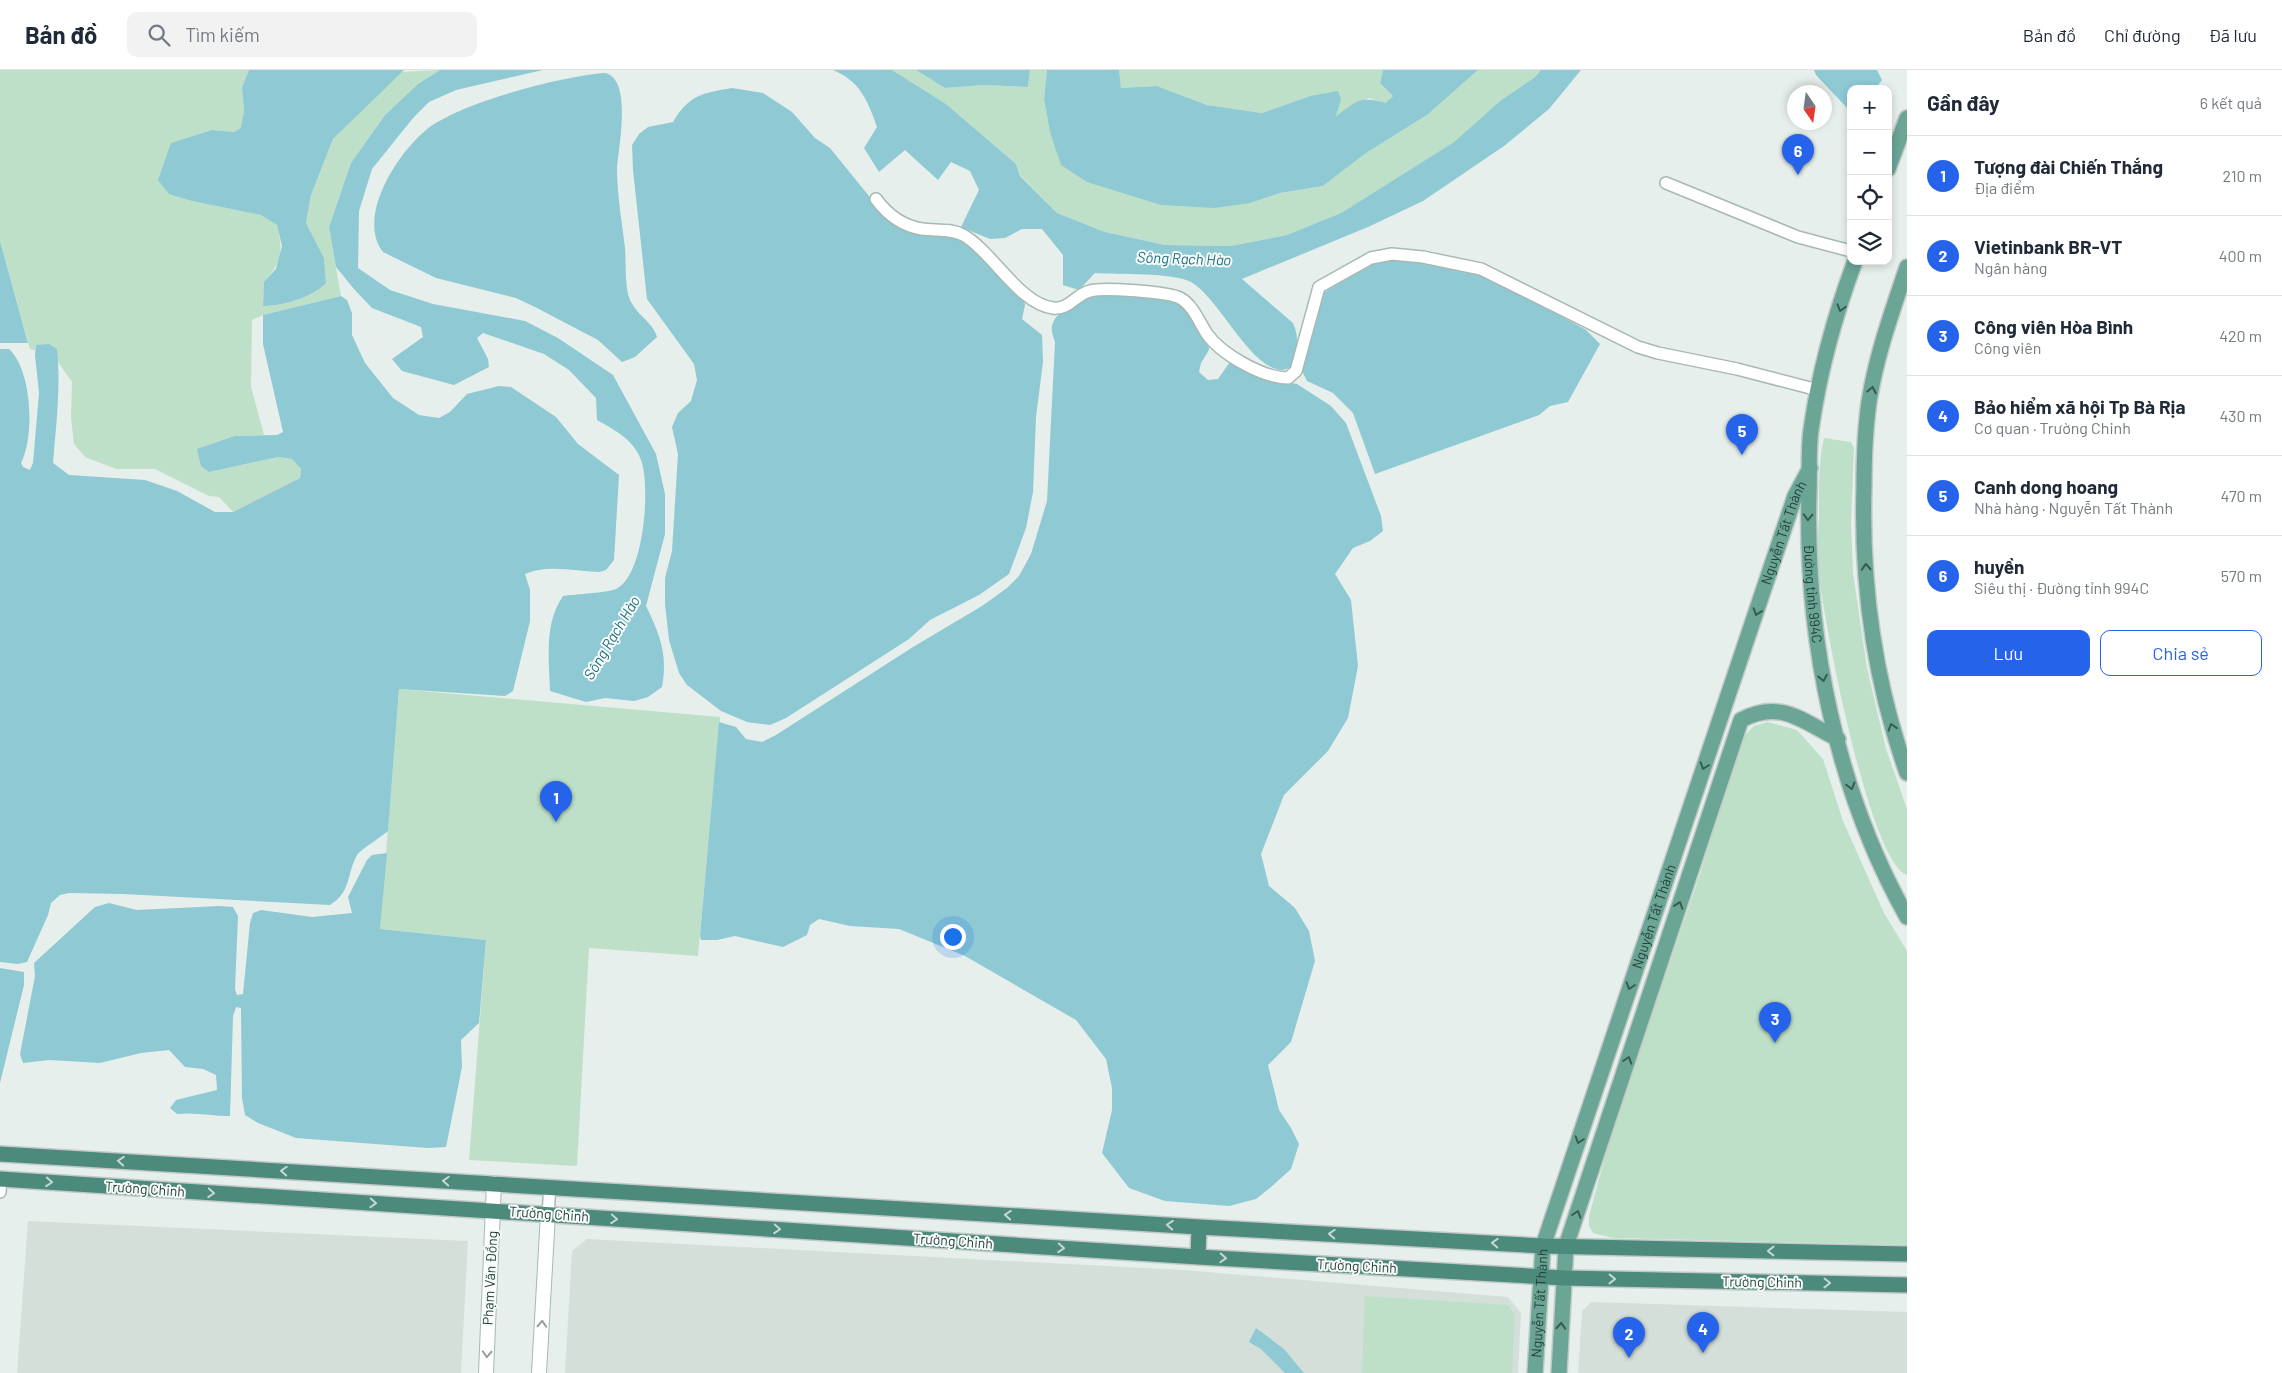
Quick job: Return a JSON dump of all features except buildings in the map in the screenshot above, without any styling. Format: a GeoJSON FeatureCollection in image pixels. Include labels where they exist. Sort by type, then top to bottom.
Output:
{"type":"FeatureCollection","features":[{"type":"Feature","properties":{"kind":"highway","name":"Trường Chinh"},"geometry":{"type":"LineString","coordinates":[[0,1154],[1199,1227],[1543,1246],[1907,1254]]}},
{"type":"Feature","properties":{"kind":"highway","name":"Trường Chinh"},"geometry":{"type":"LineString","coordinates":[[0,1184],[493,1210],[1198,1257],[1564,1278],[1907,1285]]}},
{"type":"Feature","properties":{"kind":"highway"},"geometry":{"type":"LineString","coordinates":[[1198,1257],[1199,1227]]}},
{"type":"Feature","properties":{"kind":"main road"},"geometry":{"type":"LineString","coordinates":[[1892,159],[1907,118]]}},
{"type":"Feature","properties":{"kind":"main road","name":"Đường tỉnh 994C"},"geometry":{"type":"LineString","coordinates":[[1854,265],[1818,390],[1811,432],[1808,529],[1812,607],[1828,702],[1838,739],[1868,835],[1907,916]]}},
{"type":"Feature","properties":{"kind":"main road"},"geometry":{"type":"LineString","coordinates":[[1907,267],[1882,344],[1869,402],[1865,438],[1863,517],[1866,580],[1876,663],[1884,700],[1907,773]]}},
{"type":"Feature","properties":{"kind":"main road","name":"Nguyễn Tất Thành"},"geometry":{"type":"LineString","coordinates":[[1535,1373],[1543,1246],[1795,496],[1810,468]]}},
{"type":"Feature","properties":{"kind":"main road"},"geometry":{"type":"LineString","coordinates":[[1721,714],[1741,720],[1757,712],[1773,710],[1790,714],[1838,739]]}},
{"type":"Feature","properties":{"kind":"main road","name":"Nguyễn Tất Thành"},"geometry":{"type":"LineString","coordinates":[[1559,1373],[1566,1246],[1741,720]]}},
{"type":"Feature","properties":{"kind":"street"},"geometry":{"type":"LineString","coordinates":[[1666,183],[1798,236],[1847,250]]}},
{"type":"Feature","properties":{"kind":"street"},"geometry":{"type":"LineString","coordinates":[[876,199],[891,216],[915,227],[963,234],[1018,288],[1041,304],[1051,308],[1064,307],[1093,290],[1154,292],[1179,298],[1190,306],[1212,340],[1232,356],[1244,364],[1281,378],[1288,378],[1296,371],[1319,287],[1370,258],[1392,254],[1423,257],[1481,269],[1583,321],[1658,353],[1737,369],[1818,390]]}},
{"type":"Feature","properties":{"kind":"street","name":"Phạm Văn Đồng"},"geometry":{"type":"LineString","coordinates":[[486,1373],[494,1183]]}},
{"type":"Feature","properties":{"kind":"street"},"geometry":{"type":"LineString","coordinates":[[539,1373],[550,1186]]}},
{"type":"Feature","properties":{"kind":"shaded area"},"geometry":{"type":"Polygon","coordinates":[[[28,1221],[468,1241],[461,1373],[17,1373],[28,1221]]]}},
{"type":"Feature","properties":{"kind":"shaded area"},"geometry":{"type":"Polygon","coordinates":[[[587,1239],[1183,1270],[1508,1297],[1521,1313],[1518,1373],[565,1373],[572,1251],[587,1239]]]}},
{"type":"Feature","properties":{"kind":"shaded area"},"geometry":{"type":"Polygon","coordinates":[[[1591,1302],[1907,1312],[1907,1373],[1578,1373],[1582,1311],[1591,1302]]]}},
{"type":"Feature","properties":{"kind":"green space"},"geometry":{"type":"Polygon","coordinates":[[[0,70],[249,70],[242,87],[244,111],[242,128],[234,132],[212,130],[172,143],[159,180],[192,201],[262,215],[277,225],[281,249],[280,255],[275,268],[264,282],[263,306],[297,300],[326,283],[324,258],[306,223],[311,195],[333,139],[400,72],[440,70],[418,84],[385,115],[351,163],[329,227],[341,296],[263,315],[252,320],[251,387],[264,435],[235,436],[209,472],[278,457],[292,459],[301,469],[300,478],[233,512],[219,497],[209,496],[155,469],[116,469],[85,457],[74,444],[71,417],[72,382],[58,362],[56,349],[36,345],[35,350],[30,349],[0,241],[0,70]]]}},
{"type":"Feature","properties":{"kind":"green space"},"geometry":{"type":"Polygon","coordinates":[[[892,70],[916,70],[945,88],[983,85],[1028,87],[1030,70],[1047,70],[1044,99],[1050,132],[1250,203],[1280,193],[1323,186],[1366,153],[1427,115],[1478,70],[1541,70],[1535,77],[1500,101],[1454,142],[1341,213],[1287,235],[1231,246],[1165,245],[1105,232],[1057,213],[1020,175],[1016,164],[946,104],[892,70]]]}},
{"type":"Feature","properties":{"kind":"green space"},"geometry":{"type":"Polygon","coordinates":[[[1119,70],[1383,70],[1380,83],[1393,96],[1386,104],[1369,98],[1335,116],[1310,96],[1262,113],[1207,105],[1157,86],[1121,88],[1119,70]]]}},
{"type":"Feature","properties":{"kind":"green space"},"geometry":{"type":"Polygon","coordinates":[[[1824,438],[1851,442],[1854,448],[1851,522],[1853,573],[1867,668],[1886,749],[1907,809],[1907,875],[1892,860],[1878,828],[1863,784],[1828,632],[1817,555],[1820,468],[1824,438]]]}},
{"type":"Feature","properties":{"kind":"green space"},"geometry":{"type":"Polygon","coordinates":[[[399,689],[720,717],[698,956],[589,948],[577,1166],[469,1160],[486,940],[380,929],[399,689]]]}},
{"type":"Feature","properties":{"kind":"green space"},"geometry":{"type":"Polygon","coordinates":[[[1768,722],[1797,730],[1823,759],[1843,821],[1884,913],[1907,951],[1907,1245],[1613,1238],[1593,1233],[1589,1226],[1589,1216],[1611,1135],[1700,874],[1731,771],[1745,735],[1754,726],[1768,722]]]}},
{"type":"Feature","properties":{"kind":"green space"},"geometry":{"type":"Polygon","coordinates":[[[1365,1296],[1508,1305],[1515,1315],[1512,1373],[1362,1373],[1365,1296]]]}},
{"type":"Feature","properties":{"kind":"water"},"geometry":{"type":"Polygon","coordinates":[[[249,70],[404,70],[333,139],[311,195],[306,223],[324,258],[326,283],[306,296],[271,306],[263,306],[264,282],[276,269],[282,246],[277,225],[261,215],[192,201],[169,194],[158,180],[171,143],[212,130],[234,132],[241,128],[244,111],[242,87],[249,70]]]}},
{"type":"Feature","properties":{"kind":"water","name":"Sông Rạch Hào"},"geometry":{"type":"Polygon","coordinates":[[[440,70],[543,70],[456,90],[429,102],[413,118],[372,169],[359,211],[358,268],[390,290],[433,304],[525,321],[558,338],[613,375],[656,454],[665,494],[665,534],[646,606],[662,645],[664,675],[662,687],[648,697],[634,701],[605,698],[586,702],[550,691],[550,629],[557,607],[563,596],[616,589],[625,581],[633,568],[639,551],[645,511],[645,492],[642,463],[635,448],[624,437],[597,420],[596,398],[569,370],[544,354],[483,333],[477,338],[488,359],[489,367],[454,385],[402,371],[392,359],[423,337],[421,327],[372,308],[336,267],[329,227],[351,163],[385,115],[418,84],[440,70]]]}},
{"type":"Feature","properties":{"kind":"water","name":"Sông Rạch Hào"},"geometry":{"type":"Polygon","coordinates":[[[833,70],[892,70],[946,104],[1016,164],[1020,176],[1057,213],[1105,232],[1165,245],[1231,246],[1287,235],[1341,213],[1454,142],[1500,101],[1535,77],[1541,70],[1581,70],[1549,109],[1504,146],[1423,201],[1368,227],[1242,279],[1293,323],[1297,345],[1292,367],[1281,370],[1269,366],[1257,357],[1213,302],[1191,282],[1158,275],[1095,273],[1079,290],[1063,285],[1063,255],[1042,229],[1022,229],[1005,238],[990,239],[961,227],[979,190],[970,171],[951,162],[938,180],[905,150],[879,172],[864,148],[877,127],[866,100],[850,80],[833,70]]]}},
{"type":"Feature","properties":{"kind":"water"},"geometry":{"type":"Polygon","coordinates":[[[916,70],[1030,70],[1028,87],[983,85],[945,88],[916,70]]]}},
{"type":"Feature","properties":{"kind":"water"},"geometry":{"type":"Polygon","coordinates":[[[1047,70],[1119,70],[1121,88],[1157,86],[1207,105],[1262,113],[1310,96],[1338,91],[1341,99],[1336,116],[1360,101],[1370,100],[1386,103],[1393,96],[1380,83],[1383,70],[1478,70],[1427,115],[1366,153],[1323,186],[1280,193],[1250,203],[1215,208],[1161,205],[1087,182],[1061,165],[1050,132],[1044,99],[1047,70]]]}},
{"type":"Feature","properties":{"kind":"water"},"geometry":{"type":"Polygon","coordinates":[[[1814,70],[1877,70],[1882,80],[1878,85],[1847,85],[1847,108],[1832,92],[1832,85],[1825,85],[1814,70]]]}},
{"type":"Feature","properties":{"kind":"water"},"geometry":{"type":"Polygon","coordinates":[[[605,73],[614,78],[619,88],[621,101],[622,116],[617,179],[628,294],[634,307],[655,331],[657,337],[635,357],[622,362],[598,340],[516,298],[436,278],[383,252],[376,240],[374,226],[379,198],[392,170],[418,137],[441,120],[461,110],[511,92],[563,79],[605,73]]]}},
{"type":"Feature","properties":{"kind":"water"},"geometry":{"type":"Polygon","coordinates":[[[732,88],[763,93],[792,112],[815,138],[830,148],[877,206],[900,225],[958,236],[970,243],[1023,299],[1025,305],[1022,319],[1042,335],[1043,362],[1036,417],[1033,492],[1026,528],[1009,574],[979,595],[930,620],[909,639],[786,718],[770,725],[747,722],[721,711],[687,685],[679,673],[669,640],[665,604],[665,578],[672,551],[678,454],[672,427],[678,413],[691,401],[697,380],[694,364],[647,299],[633,170],[632,145],[639,134],[648,127],[673,122],[685,106],[697,97],[732,88]]]}},
{"type":"Feature","properties":{"kind":"water"},"geometry":{"type":"Polygon","coordinates":[[[0,241],[28,343],[0,343],[0,241]]]}},
{"type":"Feature","properties":{"kind":"water"},"geometry":{"type":"Polygon","coordinates":[[[1399,257],[1470,272],[1497,281],[1586,330],[1600,344],[1568,402],[1550,406],[1539,415],[1375,474],[1353,413],[1333,393],[1307,381],[1302,371],[1319,299],[1323,293],[1372,264],[1399,257]]]}},
{"type":"Feature","properties":{"kind":"water"},"geometry":{"type":"Polygon","coordinates":[[[1113,292],[1175,300],[1190,311],[1208,341],[1209,350],[1201,363],[1199,372],[1208,380],[1218,379],[1232,359],[1278,381],[1297,384],[1331,406],[1346,423],[1381,516],[1383,531],[1370,541],[1353,548],[1335,574],[1351,600],[1358,666],[1348,718],[1328,751],[1284,795],[1261,854],[1269,886],[1295,908],[1309,931],[1315,961],[1291,1042],[1268,1065],[1279,1110],[1299,1144],[1291,1169],[1271,1187],[1256,1199],[1229,1206],[1165,1201],[1129,1188],[1102,1153],[1112,1110],[1112,1088],[1106,1059],[1076,1020],[965,956],[899,929],[850,926],[819,919],[810,925],[807,935],[783,947],[735,936],[717,940],[701,940],[700,936],[719,722],[736,727],[746,739],[762,742],[982,606],[1007,588],[1019,576],[1031,554],[1047,501],[1055,342],[1052,325],[1057,317],[1070,306],[1097,295],[1113,292]]]}},
{"type":"Feature","properties":{"kind":"water"},"geometry":{"type":"Polygon","coordinates":[[[341,296],[347,300],[352,313],[352,335],[365,363],[393,398],[419,415],[439,418],[450,412],[467,394],[499,386],[511,387],[556,417],[578,444],[619,475],[614,560],[606,570],[599,572],[543,569],[525,574],[530,590],[530,621],[513,691],[505,696],[399,689],[388,831],[357,855],[342,894],[330,905],[69,893],[60,895],[51,903],[48,915],[27,962],[18,964],[0,962],[0,349],[9,349],[17,359],[27,387],[29,421],[28,437],[21,463],[23,467],[30,470],[33,463],[39,393],[35,355],[36,345],[49,344],[57,349],[58,363],[58,406],[53,463],[69,475],[145,480],[177,491],[215,512],[233,512],[300,478],[301,469],[292,459],[278,457],[209,472],[201,466],[197,449],[235,436],[277,435],[283,432],[263,344],[263,315],[341,296]]]}},
{"type":"Feature","properties":{"kind":"water"},"geometry":{"type":"Polygon","coordinates":[[[387,853],[380,929],[486,940],[479,1023],[461,1040],[462,1067],[446,1147],[428,1148],[296,1138],[258,1123],[245,1115],[242,1098],[241,1008],[236,1007],[233,1016],[230,1116],[177,1114],[170,1108],[176,1100],[217,1090],[216,1075],[203,1069],[185,1067],[169,1050],[141,1053],[100,1063],[49,1060],[23,1063],[20,1054],[35,976],[34,963],[95,907],[109,903],[137,910],[233,907],[238,916],[235,989],[237,995],[243,994],[250,923],[253,913],[261,910],[312,917],[352,913],[348,897],[367,860],[372,855],[387,853]]]}},
{"type":"Feature","properties":{"kind":"water"},"geometry":{"type":"Polygon","coordinates":[[[0,968],[24,972],[24,985],[0,1083],[0,968]]]}},
{"type":"Feature","properties":{"kind":"water"},"geometry":{"type":"Polygon","coordinates":[[[1256,1328],[1284,1349],[1304,1373],[1285,1373],[1261,1349],[1249,1342],[1256,1328]]]}},
{"type":"Feature","properties":{"kind":"place","name":"huyền"},"geometry":{"type":"Point","coordinates":[1798,175]}},
{"type":"Feature","properties":{"kind":"place","name":"Canh dong hoang"},"geometry":{"type":"Point","coordinates":[1742,455]}},
{"type":"Feature","properties":{"kind":"place","name":"Tượng đài Chiến Thắng"},"geometry":{"type":"Point","coordinates":[556,822]}},
{"type":"Feature","properties":{"kind":"place","name":"Công viên Hòa Bình"},"geometry":{"type":"Point","coordinates":[1775,1043]}},
{"type":"Feature","properties":{"kind":"place","name":"Bảo hiểm xã hội Tp Bà Rịa"},"geometry":{"type":"Point","coordinates":[1703,1353]}},
{"type":"Feature","properties":{"kind":"place","name":"Vietinbank BR-VT"},"geometry":{"type":"Point","coordinates":[1629,1358]}}]}
